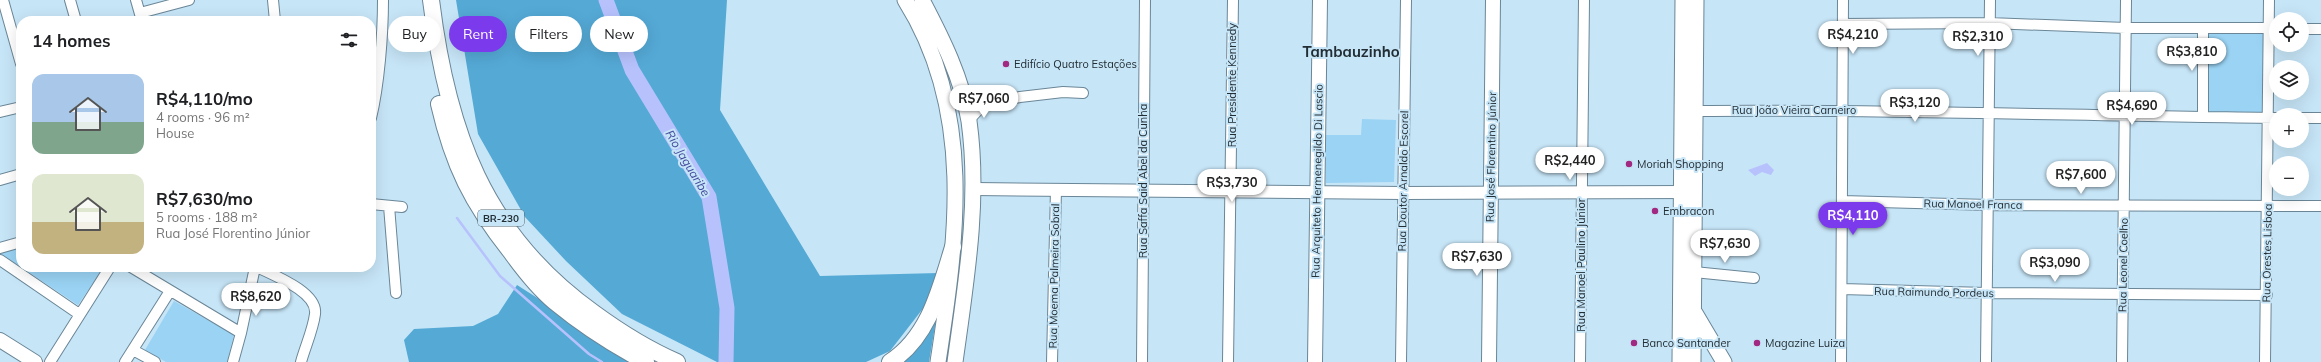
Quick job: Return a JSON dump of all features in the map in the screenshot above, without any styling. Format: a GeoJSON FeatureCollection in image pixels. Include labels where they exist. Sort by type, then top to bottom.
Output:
{"type":"FeatureCollection","features":[{"type":"Feature","properties":{"kind":"highway","name":"BR-230"},"geometry":{"type":"LineString","coordinates":[[420,0],[429,59],[447,138],[459,170],[476,204],[520,265],[554,301],[598,335],[646,362]]}},
{"type":"Feature","properties":{"kind":"highway","name":"BR-230"},"geometry":{"type":"LineString","coordinates":[[431,0],[438,52],[451,112],[467,155],[484,193],[525,252],[548,277],[572,298],[626,337],[677,362]]}},
{"type":"Feature","properties":{"kind":"highway"},"geometry":{"type":"LineString","coordinates":[[890,362],[913,342],[930,314],[953,247]]}},
{"type":"Feature","properties":{"kind":"main road"},"geometry":{"type":"LineString","coordinates":[[905,0],[921,30],[937,66],[949,113],[955,154],[955,223],[938,362]]}},
{"type":"Feature","properties":{"kind":"main road"},"geometry":{"type":"LineString","coordinates":[[922,0],[954,66],[968,120],[974,189],[970,240],[955,362]]}},
{"type":"Feature","properties":{"kind":"main road","name":"Rua Arquiteto Hermenegildo Di Lascio"},"geometry":{"type":"LineString","coordinates":[[1315,362],[1320,0]]}},
{"type":"Feature","properties":{"kind":"main road","name":"Rua José Florentino Júnior"},"geometry":{"type":"LineString","coordinates":[[1489,362],[1493,0]]}},
{"type":"Feature","properties":{"kind":"main road"},"geometry":{"type":"LineString","coordinates":[[1683,0],[1688,192],[1694,272],[1693,362]]}},
{"type":"Feature","properties":{"kind":"main road"},"geometry":{"type":"LineString","coordinates":[[1680,362],[1688,192],[1696,111],[1696,0]]}},
{"type":"Feature","properties":{"kind":"main road"},"geometry":{"type":"LineString","coordinates":[[1694,313],[1724,362]]}},
{"type":"Feature","properties":{"kind":"main road"},"geometry":{"type":"LineString","coordinates":[[0,340],[20,358],[35,362]]}},
{"type":"Feature","properties":{"kind":"street"},"geometry":{"type":"LineString","coordinates":[[3,0],[16,46]]}},
{"type":"Feature","properties":{"kind":"street"},"geometry":{"type":"LineString","coordinates":[[70,0],[75,16]]}},
{"type":"Feature","properties":{"kind":"street"},"geometry":{"type":"LineString","coordinates":[[136,0],[141,16]]}},
{"type":"Feature","properties":{"kind":"street"},"geometry":{"type":"LineString","coordinates":[[144,16],[189,0]]}},
{"type":"Feature","properties":{"kind":"street"},"geometry":{"type":"LineString","coordinates":[[273,0],[275,16]]}},
{"type":"Feature","properties":{"kind":"street"},"geometry":{"type":"LineString","coordinates":[[376,39],[383,0]]}},
{"type":"Feature","properties":{"kind":"street","name":"Rua Saffa Said Abel da Cunha"},"geometry":{"type":"LineString","coordinates":[[1142,362],[1145,0]]}},
{"type":"Feature","properties":{"kind":"street","name":"Rua Presidente Kennedy"},"geometry":{"type":"LineString","coordinates":[[1228,362],[1232,0]]}},
{"type":"Feature","properties":{"kind":"street","name":"Rua Doutor Arnaldo Escorel"},"geometry":{"type":"LineString","coordinates":[[1401,362],[1406,0]]}},
{"type":"Feature","properties":{"kind":"street","name":"Rua Manoel Paulino Júnior"},"geometry":{"type":"LineString","coordinates":[[1580,362],[1584,0]]}},
{"type":"Feature","properties":{"kind":"street"},"geometry":{"type":"LineString","coordinates":[[1841,362],[1842,0]]}},
{"type":"Feature","properties":{"kind":"street"},"geometry":{"type":"LineString","coordinates":[[1986,362],[1986,293],[1989,205],[1988,114],[1990,0]]}},
{"type":"Feature","properties":{"kind":"street","name":"Rua Leonel Coelho"},"geometry":{"type":"LineString","coordinates":[[2122,362],[2126,115],[2126,0]]}},
{"type":"Feature","properties":{"kind":"street","name":"Rua Orestes Lisboa"},"geometry":{"type":"LineString","coordinates":[[2269,0],[2271,12]]}},
{"type":"Feature","properties":{"kind":"street"},"geometry":{"type":"LineString","coordinates":[[1842,24],[1989,23],[2126,28],[2269,28]]}},
{"type":"Feature","properties":{"kind":"street"},"geometry":{"type":"LineString","coordinates":[[2203,28],[2203,116]]}},
{"type":"Feature","properties":{"kind":"street"},"geometry":{"type":"LineString","coordinates":[[2309,29],[2321,29]]}},
{"type":"Feature","properties":{"kind":"street","name":"Rua Orestes Lisboa"},"geometry":{"type":"LineString","coordinates":[[2272,108],[2273,52]]}},
{"type":"Feature","properties":{"kind":"street"},"geometry":{"type":"LineString","coordinates":[[962,96],[984,104],[1020,97],[1063,92],[1083,93]]}},
{"type":"Feature","properties":{"kind":"street"},"geometry":{"type":"LineString","coordinates":[[968,120],[984,104]]}},
{"type":"Feature","properties":{"kind":"street"},"geometry":{"type":"LineString","coordinates":[[0,112],[16,108]]}},
{"type":"Feature","properties":{"kind":"street","name":"Rua João Vieira Carneiro"},"geometry":{"type":"LineString","coordinates":[[1696,111],[1842,110],[1988,114],[2269,118]]}},
{"type":"Feature","properties":{"kind":"street"},"geometry":{"type":"LineString","coordinates":[[2309,118],[2321,118]]}},
{"type":"Feature","properties":{"kind":"street","name":"Rua Orestes Lisboa"},"geometry":{"type":"LineString","coordinates":[[2265,362],[2271,148]]}},
{"type":"Feature","properties":{"kind":"street"},"geometry":{"type":"LineString","coordinates":[[0,180],[16,175]]}},
{"type":"Feature","properties":{"kind":"street"},"geometry":{"type":"LineString","coordinates":[[974,189],[1231,192],[1688,192]]}},
{"type":"Feature","properties":{"kind":"street","name":"Rua Moema Palmeira Sobral"},"geometry":{"type":"LineString","coordinates":[[1052,362],[1056,189]]}},
{"type":"Feature","properties":{"kind":"street","name":"Rua Manoel Franca"},"geometry":{"type":"LineString","coordinates":[[1842,201],[1989,205],[2321,206]]}},
{"type":"Feature","properties":{"kind":"street"},"geometry":{"type":"LineString","coordinates":[[376,205],[402,207]]}},
{"type":"Feature","properties":{"kind":"street"},"geometry":{"type":"LineString","coordinates":[[389,206],[396,293]]}},
{"type":"Feature","properties":{"kind":"street"},"geometry":{"type":"LineString","coordinates":[[0,248],[16,243]]}},
{"type":"Feature","properties":{"kind":"street"},"geometry":{"type":"LineString","coordinates":[[0,260],[16,271]]}},
{"type":"Feature","properties":{"kind":"street"},"geometry":{"type":"LineString","coordinates":[[18,272],[79,314]]}},
{"type":"Feature","properties":{"kind":"street"},"geometry":{"type":"LineString","coordinates":[[50,362],[107,272]]}},
{"type":"Feature","properties":{"kind":"street"},"geometry":{"type":"LineString","coordinates":[[139,272],[241,333]]}},
{"type":"Feature","properties":{"kind":"street"},"geometry":{"type":"LineString","coordinates":[[233,362],[259,272]]}},
{"type":"Feature","properties":{"kind":"street"},"geometry":{"type":"LineString","coordinates":[[267,272],[297,288],[311,300],[315,313],[301,362]]}},
{"type":"Feature","properties":{"kind":"street"},"geometry":{"type":"LineString","coordinates":[[1694,272],[1754,278]]}},
{"type":"Feature","properties":{"kind":"street","name":"Rua Raimundo Pordeus"},"geometry":{"type":"LineString","coordinates":[[1842,289],[1986,293],[2267,295]]}},
{"type":"Feature","properties":{"kind":"street"},"geometry":{"type":"LineString","coordinates":[[125,362],[170,291]]}},
{"type":"Feature","properties":{"kind":"street"},"geometry":{"type":"LineString","coordinates":[[133,350],[155,362]]}},
{"type":"Feature","properties":{"kind":"shaded area"},"geometry":{"type":"Polygon","coordinates":[[[456,0],[727,0],[720,110],[820,276],[939,273],[928,302],[890,351],[866,362],[717,362],[622,314],[566,261],[525,217],[478,134],[465,52],[507,52],[507,16],[459,16],[456,0]]]}},
{"type":"Feature","properties":{"kind":"shaded area"},"geometry":{"type":"Polygon","coordinates":[[[2207,32],[2266,32],[2266,113],[2206,112],[2207,32]]]}},
{"type":"Feature","properties":{"kind":"shaded area"},"geometry":{"type":"Polygon","coordinates":[[[1362,119],[1396,120],[1394,182],[1326,183],[1325,135],[1361,135],[1362,119]]]}},
{"type":"Feature","properties":{"kind":"shaded area"},"geometry":{"type":"Polygon","coordinates":[[[1767,163],[1774,170],[1771,175],[1762,172],[1755,176],[1748,170],[1767,163]]]}},
{"type":"Feature","properties":{"kind":"shaded area"},"geometry":{"type":"Polygon","coordinates":[[[16,248],[16,264],[1,254],[6,250],[16,248]]]}},
{"type":"Feature","properties":{"kind":"shaded area"},"geometry":{"type":"Polygon","coordinates":[[[28,272],[101,272],[78,305],[28,272]]]}},
{"type":"Feature","properties":{"kind":"shaded area"},"geometry":{"type":"Polygon","coordinates":[[[517,285],[638,362],[409,362],[404,340],[414,329],[473,326],[498,314],[517,285]]]}},
{"type":"Feature","properties":{"kind":"shaded area"},"geometry":{"type":"Polygon","coordinates":[[[174,301],[234,335],[227,362],[166,362],[145,350],[174,301]]]}},
{"type":"Feature","properties":{"kind":"shaded area"},"geometry":{"type":"Polygon","coordinates":[[[939,302],[929,362],[899,362],[939,302]]]}},
{"type":"Feature","properties":{"kind":"waterway","name":"Rio Jaguaribe"},"geometry":{"type":"LineString","coordinates":[[606,0],[632,70],[709,197],[727,308],[726,362]]}},
{"type":"Feature","properties":{"kind":"waterway"},"geometry":{"type":"LineString","coordinates":[[457,218],[500,276],[589,354],[602,362]]}},
{"type":"Feature","properties":{"kind":"place","name":"Edifício Quatro Estações"},"geometry":{"type":"Point","coordinates":[1006,64]}},
{"type":"Feature","properties":{"kind":"place","name":"Moriah Shopping"},"geometry":{"type":"Point","coordinates":[1629,164]}},
{"type":"Feature","properties":{"kind":"place","name":"Embracon"},"geometry":{"type":"Point","coordinates":[1655,211]}},
{"type":"Feature","properties":{"kind":"place","name":"Banco Santander"},"geometry":{"type":"Point","coordinates":[1634,343]}},
{"type":"Feature","properties":{"kind":"place","name":"Magazine Luiza"},"geometry":{"type":"Point","coordinates":[1757,343]}},
{"type":"Feature","properties":{"kind":"district","name":"Tambauzinho"},"geometry":{"type":"Point","coordinates":[1351,51]}}]}
